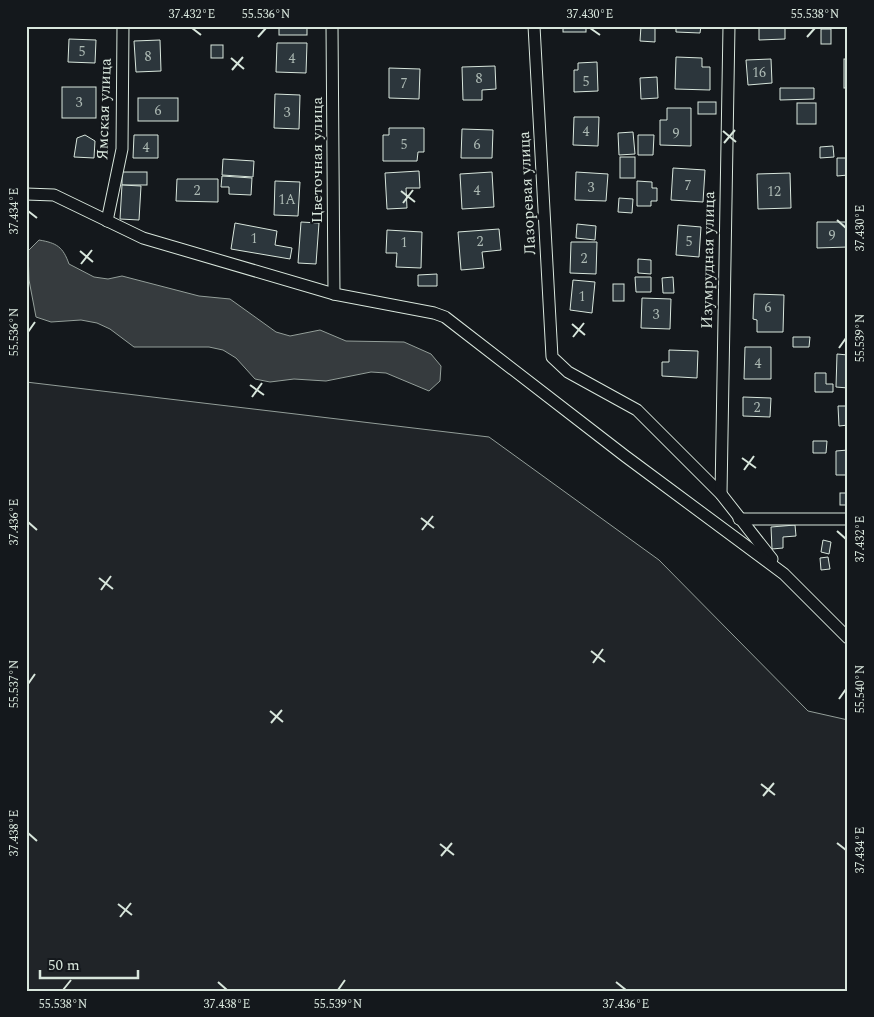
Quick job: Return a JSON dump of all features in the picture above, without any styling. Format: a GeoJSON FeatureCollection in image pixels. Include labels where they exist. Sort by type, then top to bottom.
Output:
{"type":"FeatureCollection","features":[{"type":"Feature","properties":{"kind":"street","name":"Ямская улица"},"geometry":{"type":"LineString","coordinates":[[107,221],[122,150],[123,26]]}},
{"type":"Feature","properties":{"kind":"street","name":"Цветочная улица"},"geometry":{"type":"LineString","coordinates":[[332,26],[334,294]]}},
{"type":"Feature","properties":{"kind":"street","name":"Лазоревая улица"},"geometry":{"type":"LineString","coordinates":[[534,26],[552,357],[568,372],[637,410],[721,494]]}},
{"type":"Feature","properties":{"kind":"street","name":"Изумрудная улица"},"geometry":{"type":"LineString","coordinates":[[721,494],[729,26]]}},
{"type":"Feature","properties":{"kind":"street"},"geometry":{"type":"LineString","coordinates":[[26,194],[54,195],[143,238],[334,294],[434,313],[445,317],[625,456],[784,574]]}},
{"type":"Feature","properties":{"kind":"street"},"geometry":{"type":"LineString","coordinates":[[721,494],[738,519],[784,574],[848,638]]}},
{"type":"Feature","properties":{"kind":"street"},"geometry":{"type":"LineString","coordinates":[[738,519],[848,519]]}},
{"type":"Feature","properties":{"kind":"shaded area"},"geometry":{"type":"Polygon","coordinates":[[[39,240],[55,244],[62,250],[69,264],[94,277],[108,279],[122,276],[199,296],[230,299],[276,332],[290,336],[320,330],[346,341],[404,342],[431,354],[441,366],[440,381],[429,391],[386,373],[371,372],[326,381],[294,379],[270,382],[255,379],[236,358],[223,350],[209,347],[134,347],[110,329],[97,323],[81,320],[51,322],[36,317],[29,280],[28,251],[39,240]]]}},
{"type":"Feature","properties":{"kind":"shaded area"},"geometry":{"type":"Polygon","coordinates":[[[26,382],[489,437],[659,560],[808,711],[848,720],[848,991],[26,991],[26,382]]]}},
{"type":"Feature","properties":{"kind":"building"},"geometry":{"type":"Polygon","coordinates":[[[279,26],[307,26],[307,35],[279,35],[279,26]]]}},
{"type":"Feature","properties":{"kind":"building"},"geometry":{"type":"Polygon","coordinates":[[[563,26],[586,26],[586,32],[563,32],[563,26]]]}},
{"type":"Feature","properties":{"kind":"building"},"geometry":{"type":"Polygon","coordinates":[[[641,26],[655,26],[655,42],[640,41],[641,26]]]}},
{"type":"Feature","properties":{"kind":"building"},"geometry":{"type":"Polygon","coordinates":[[[676,26],[701,26],[700,33],[676,32],[676,26]]]}},
{"type":"Feature","properties":{"kind":"building"},"geometry":{"type":"Polygon","coordinates":[[[759,26],[785,26],[785,39],[759,40],[759,26]]]}},
{"type":"Feature","properties":{"kind":"building"},"geometry":{"type":"Polygon","coordinates":[[[821,29],[831,29],[831,44],[821,44],[821,29]]]}},
{"type":"Feature","properties":{"kind":"building"},"geometry":{"type":"Polygon","coordinates":[[[69,39],[96,40],[95,63],[68,62],[69,39]]]}},
{"type":"Feature","properties":{"kind":"building"},"geometry":{"type":"Polygon","coordinates":[[[160,40],[161,71],[136,72],[134,41],[160,40]]]}},
{"type":"Feature","properties":{"kind":"building"},"geometry":{"type":"Polygon","coordinates":[[[277,43],[307,43],[306,73],[276,72],[277,43]]]}},
{"type":"Feature","properties":{"kind":"building"},"geometry":{"type":"Polygon","coordinates":[[[211,45],[223,45],[223,58],[211,58],[211,45]]]}},
{"type":"Feature","properties":{"kind":"building"},"geometry":{"type":"Polygon","coordinates":[[[676,57],[702,58],[702,67],[710,67],[710,90],[675,89],[676,57]]]}},
{"type":"Feature","properties":{"kind":"building"},"geometry":{"type":"Polygon","coordinates":[[[771,59],[772,83],[748,85],[746,60],[771,59]]]}},
{"type":"Feature","properties":{"kind":"building"},"geometry":{"type":"Polygon","coordinates":[[[844,59],[848,59],[848,88],[844,88],[844,59]]]}},
{"type":"Feature","properties":{"kind":"building"},"geometry":{"type":"Polygon","coordinates":[[[597,62],[598,91],[574,92],[574,70],[578,70],[578,63],[597,62]]]}},
{"type":"Feature","properties":{"kind":"building"},"geometry":{"type":"Polygon","coordinates":[[[495,66],[496,89],[482,90],[482,100],[463,100],[462,67],[495,66]]]}},
{"type":"Feature","properties":{"kind":"building"},"geometry":{"type":"Polygon","coordinates":[[[389,68],[420,69],[419,99],[389,98],[389,68]]]}},
{"type":"Feature","properties":{"kind":"building"},"geometry":{"type":"Polygon","coordinates":[[[657,77],[658,98],[641,99],[640,78],[657,77]]]}},
{"type":"Feature","properties":{"kind":"building"},"geometry":{"type":"Polygon","coordinates":[[[62,87],[96,87],[96,118],[62,118],[62,87]]]}},
{"type":"Feature","properties":{"kind":"building"},"geometry":{"type":"Polygon","coordinates":[[[780,88],[814,88],[814,99],[780,100],[780,88]]]}},
{"type":"Feature","properties":{"kind":"building"},"geometry":{"type":"Polygon","coordinates":[[[275,94],[300,95],[299,129],[274,128],[275,94]]]}},
{"type":"Feature","properties":{"kind":"building"},"geometry":{"type":"Polygon","coordinates":[[[138,98],[178,98],[178,121],[138,121],[138,98]]]}},
{"type":"Feature","properties":{"kind":"building"},"geometry":{"type":"Polygon","coordinates":[[[698,102],[716,102],[716,114],[698,114],[698,102]]]}},
{"type":"Feature","properties":{"kind":"building"},"geometry":{"type":"Polygon","coordinates":[[[797,103],[816,103],[816,124],[797,124],[797,103]]]}},
{"type":"Feature","properties":{"kind":"building"},"geometry":{"type":"Polygon","coordinates":[[[667,108],[691,108],[691,146],[660,145],[660,120],[667,120],[667,108]]]}},
{"type":"Feature","properties":{"kind":"building"},"geometry":{"type":"Polygon","coordinates":[[[574,117],[599,117],[598,146],[573,145],[574,117]]]}},
{"type":"Feature","properties":{"kind":"building"},"geometry":{"type":"Polygon","coordinates":[[[389,128],[424,128],[424,152],[418,152],[417,161],[383,161],[383,135],[389,135],[389,128]]]}},
{"type":"Feature","properties":{"kind":"building"},"geometry":{"type":"Polygon","coordinates":[[[462,129],[493,130],[492,158],[461,158],[462,129]]]}},
{"type":"Feature","properties":{"kind":"building"},"geometry":{"type":"Polygon","coordinates":[[[633,132],[635,154],[619,155],[618,133],[633,132]]]}},
{"type":"Feature","properties":{"kind":"building"},"geometry":{"type":"Polygon","coordinates":[[[85,135],[95,141],[94,158],[74,157],[77,138],[85,135]]]}},
{"type":"Feature","properties":{"kind":"building"},"geometry":{"type":"Polygon","coordinates":[[[134,135],[158,135],[158,158],[133,158],[134,135]]]}},
{"type":"Feature","properties":{"kind":"building"},"geometry":{"type":"Polygon","coordinates":[[[638,135],[654,135],[653,155],[638,155],[638,135]]]}},
{"type":"Feature","properties":{"kind":"building"},"geometry":{"type":"Polygon","coordinates":[[[833,146],[834,157],[820,158],[820,147],[833,146]]]}},
{"type":"Feature","properties":{"kind":"building"},"geometry":{"type":"Polygon","coordinates":[[[620,157],[635,157],[635,178],[620,178],[620,157]]]}},
{"type":"Feature","properties":{"kind":"building"},"geometry":{"type":"Polygon","coordinates":[[[837,158],[848,158],[848,175],[837,176],[837,158]]]}},
{"type":"Feature","properties":{"kind":"building"},"geometry":{"type":"Polygon","coordinates":[[[223,159],[254,161],[253,177],[222,175],[223,159]]]}},
{"type":"Feature","properties":{"kind":"building"},"geometry":{"type":"Polygon","coordinates":[[[673,168],[705,170],[703,202],[671,200],[673,168]]]}},
{"type":"Feature","properties":{"kind":"building"},"geometry":{"type":"Polygon","coordinates":[[[419,171],[420,188],[406,188],[407,208],[387,209],[385,173],[419,171]]]}},
{"type":"Feature","properties":{"kind":"building"},"geometry":{"type":"Polygon","coordinates":[[[122,172],[147,172],[147,185],[122,185],[122,172]]]}},
{"type":"Feature","properties":{"kind":"building"},"geometry":{"type":"Polygon","coordinates":[[[492,172],[494,207],[462,209],[460,174],[492,172]]]}},
{"type":"Feature","properties":{"kind":"building"},"geometry":{"type":"Polygon","coordinates":[[[576,172],[608,174],[606,201],[575,200],[576,172]]]}},
{"type":"Feature","properties":{"kind":"building"},"geometry":{"type":"Polygon","coordinates":[[[790,173],[791,208],[758,209],[757,174],[790,173]]]}},
{"type":"Feature","properties":{"kind":"building"},"geometry":{"type":"Polygon","coordinates":[[[222,176],[252,178],[251,195],[229,194],[229,187],[221,187],[222,176]]]}},
{"type":"Feature","properties":{"kind":"building"},"geometry":{"type":"Polygon","coordinates":[[[177,179],[218,179],[218,202],[176,201],[177,179]]]}},
{"type":"Feature","properties":{"kind":"building"},"geometry":{"type":"Polygon","coordinates":[[[275,181],[300,182],[298,216],[274,215],[275,181]]]}},
{"type":"Feature","properties":{"kind":"building"},"geometry":{"type":"Polygon","coordinates":[[[637,181],[652,182],[652,188],[657,188],[657,201],[651,201],[651,206],[637,206],[637,181]]]}},
{"type":"Feature","properties":{"kind":"building"},"geometry":{"type":"Polygon","coordinates":[[[122,185],[141,186],[139,220],[120,219],[122,185]]]}},
{"type":"Feature","properties":{"kind":"building"},"geometry":{"type":"Polygon","coordinates":[[[619,198],[633,199],[632,213],[618,212],[619,198]]]}},
{"type":"Feature","properties":{"kind":"building"},"geometry":{"type":"Polygon","coordinates":[[[301,222],[319,223],[316,264],[298,263],[301,222]]]}},
{"type":"Feature","properties":{"kind":"building"},"geometry":{"type":"Polygon","coordinates":[[[817,222],[848,222],[848,247],[817,248],[817,222]]]}},
{"type":"Feature","properties":{"kind":"building"},"geometry":{"type":"Polygon","coordinates":[[[235,223],[277,231],[275,245],[292,248],[290,259],[231,249],[235,223]]]}},
{"type":"Feature","properties":{"kind":"building"},"geometry":{"type":"Polygon","coordinates":[[[577,224],[596,226],[595,240],[576,238],[577,224]]]}},
{"type":"Feature","properties":{"kind":"building"},"geometry":{"type":"Polygon","coordinates":[[[678,225],[701,227],[699,257],[676,255],[678,225]]]}},
{"type":"Feature","properties":{"kind":"building"},"geometry":{"type":"Polygon","coordinates":[[[499,229],[501,250],[482,252],[484,268],[461,270],[458,232],[499,229]]]}},
{"type":"Feature","properties":{"kind":"building"},"geometry":{"type":"Polygon","coordinates":[[[387,230],[422,232],[421,268],[396,267],[397,253],[386,253],[387,230]]]}},
{"type":"Feature","properties":{"kind":"building"},"geometry":{"type":"Polygon","coordinates":[[[571,242],[597,242],[596,274],[570,273],[571,242]]]}},
{"type":"Feature","properties":{"kind":"building"},"geometry":{"type":"Polygon","coordinates":[[[638,259],[651,260],[651,274],[638,273],[638,259]]]}},
{"type":"Feature","properties":{"kind":"building"},"geometry":{"type":"Polygon","coordinates":[[[437,274],[437,286],[418,286],[418,275],[437,274]]]}},
{"type":"Feature","properties":{"kind":"building"},"geometry":{"type":"Polygon","coordinates":[[[635,277],[651,277],[651,292],[636,292],[635,277]]]}},
{"type":"Feature","properties":{"kind":"building"},"geometry":{"type":"Polygon","coordinates":[[[673,277],[674,293],[663,293],[662,278],[673,277]]]}},
{"type":"Feature","properties":{"kind":"building"},"geometry":{"type":"Polygon","coordinates":[[[573,280],[595,282],[592,313],[570,310],[573,280]]]}},
{"type":"Feature","properties":{"kind":"building"},"geometry":{"type":"Polygon","coordinates":[[[613,284],[624,284],[624,301],[613,301],[613,284]]]}},
{"type":"Feature","properties":{"kind":"building"},"geometry":{"type":"Polygon","coordinates":[[[754,294],[784,295],[783,332],[757,332],[757,320],[753,319],[754,294]]]}},
{"type":"Feature","properties":{"kind":"building"},"geometry":{"type":"Polygon","coordinates":[[[642,298],[671,299],[670,329],[641,328],[642,298]]]}},
{"type":"Feature","properties":{"kind":"building"},"geometry":{"type":"Polygon","coordinates":[[[793,337],[810,337],[809,347],[793,347],[793,337]]]}},
{"type":"Feature","properties":{"kind":"building"},"geometry":{"type":"Polygon","coordinates":[[[745,347],[771,347],[771,379],[744,379],[745,347]]]}},
{"type":"Feature","properties":{"kind":"building"},"geometry":{"type":"Polygon","coordinates":[[[669,350],[698,351],[697,378],[662,376],[662,362],[669,362],[669,350]]]}},
{"type":"Feature","properties":{"kind":"building"},"geometry":{"type":"Polygon","coordinates":[[[837,354],[848,355],[848,388],[836,387],[837,354]]]}},
{"type":"Feature","properties":{"kind":"building"},"geometry":{"type":"Polygon","coordinates":[[[815,373],[826,373],[826,384],[833,384],[833,392],[815,392],[815,373]]]}},
{"type":"Feature","properties":{"kind":"building"},"geometry":{"type":"Polygon","coordinates":[[[743,397],[771,398],[770,417],[743,416],[743,397]]]}},
{"type":"Feature","properties":{"kind":"building"},"geometry":{"type":"Polygon","coordinates":[[[838,406],[848,406],[848,425],[839,426],[838,406]]]}},
{"type":"Feature","properties":{"kind":"building"},"geometry":{"type":"Polygon","coordinates":[[[813,441],[827,441],[826,453],[813,453],[813,441]]]}},
{"type":"Feature","properties":{"kind":"building"},"geometry":{"type":"Polygon","coordinates":[[[848,450],[848,475],[836,475],[836,451],[848,450]]]}},
{"type":"Feature","properties":{"kind":"building"},"geometry":{"type":"Polygon","coordinates":[[[840,493],[848,493],[848,505],[840,505],[840,493]]]}},
{"type":"Feature","properties":{"kind":"building"},"geometry":{"type":"Polygon","coordinates":[[[795,525],[796,536],[783,537],[783,548],[772,549],[771,527],[795,525]]]}},
{"type":"Feature","properties":{"kind":"building"},"geometry":{"type":"Polygon","coordinates":[[[823,540],[831,542],[829,554],[821,552],[823,540]]]}},
{"type":"Feature","properties":{"kind":"building"},"geometry":{"type":"Polygon","coordinates":[[[828,557],[830,569],[821,570],[820,558],[828,557]]]}}]}
